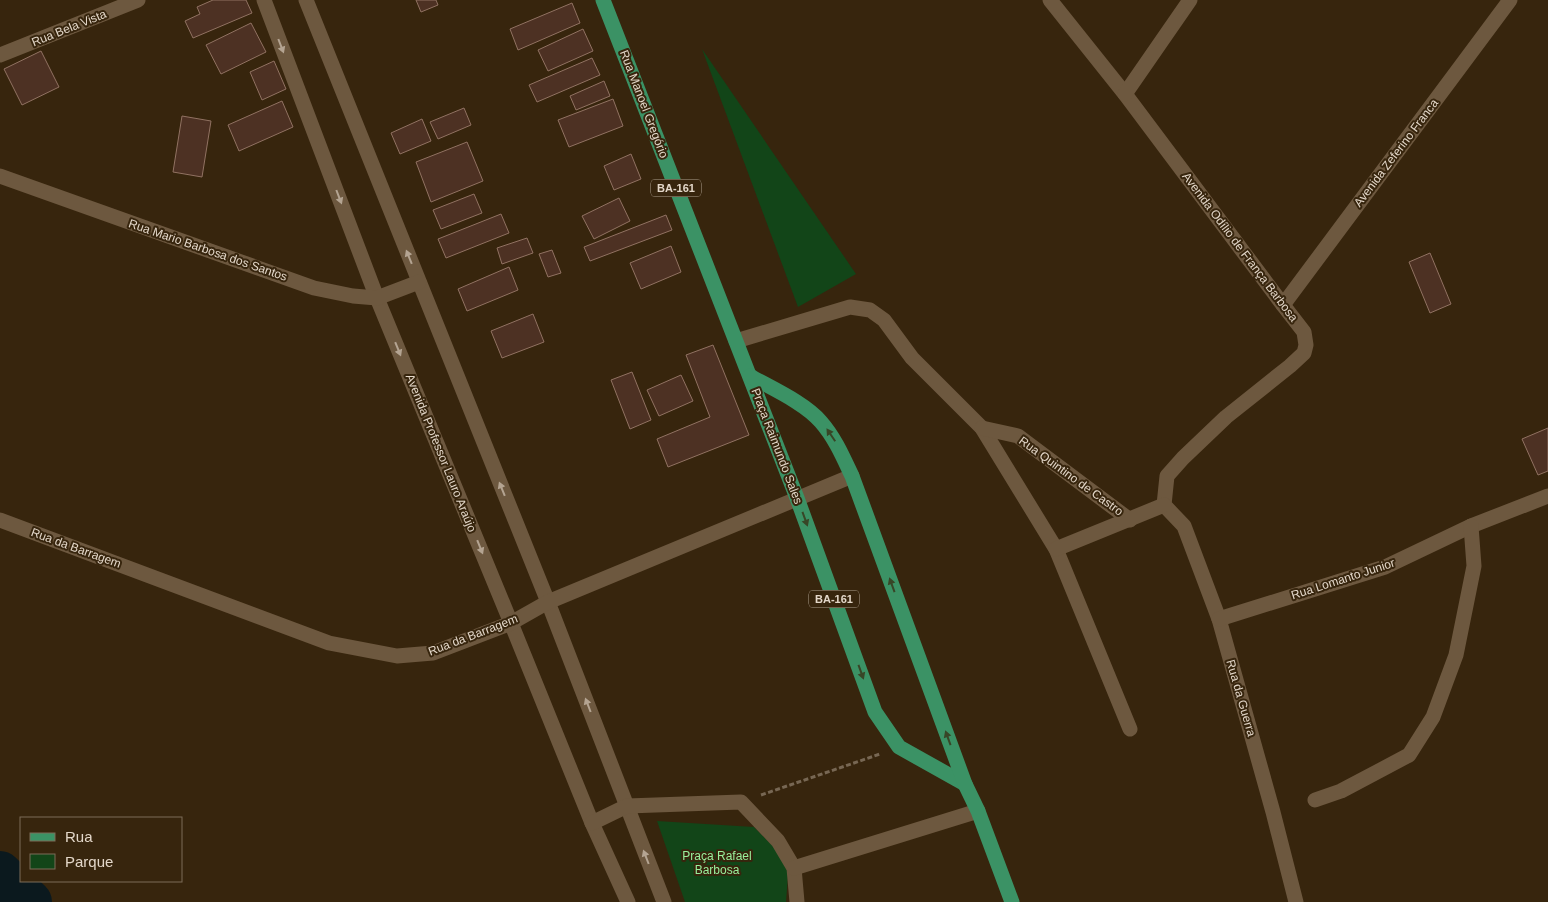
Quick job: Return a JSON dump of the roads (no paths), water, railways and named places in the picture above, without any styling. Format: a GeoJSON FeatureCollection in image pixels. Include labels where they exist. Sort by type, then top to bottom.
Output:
{"type":"FeatureCollection","features":[{"type":"Feature","properties":{"kind":"main road","name":"Rua Manoel Gregório"},"geometry":{"type":"LineString","coordinates":[[603,0],[750,376]]}},
{"type":"Feature","properties":{"kind":"main road","name":"Praça Raimundo Sales"},"geometry":{"type":"LineString","coordinates":[[750,376],[808,409],[821,421],[834,440],[852,476],[965,784],[978,811],[1012,902]]}},
{"type":"Feature","properties":{"kind":"main road","name":"Praça Raimundo Sales"},"geometry":{"type":"LineString","coordinates":[[750,376],[876,712],[900,747],[965,784]]}},
{"type":"Feature","properties":{"kind":"street","name":"Rua Bela Vista"},"geometry":{"type":"LineString","coordinates":[[0,55],[138,0]]}},
{"type":"Feature","properties":{"kind":"street","name":"Avenida Professor Lauro Araújo"},"geometry":{"type":"LineString","coordinates":[[264,0],[377,298],[592,823],[628,902]]}},
{"type":"Feature","properties":{"kind":"street"},"geometry":{"type":"LineString","coordinates":[[306,0],[548,602],[664,902]]}},
{"type":"Feature","properties":{"kind":"street","name":"Avenida Odílio de França Barbosa"},"geometry":{"type":"LineString","coordinates":[[1050,0],[1125,94],[1304,332],[1306,345],[1304,353],[1226,417],[1167,476],[1164,505]]}},
{"type":"Feature","properties":{"kind":"street"},"geometry":{"type":"LineString","coordinates":[[1125,94],[1190,0]]}},
{"type":"Feature","properties":{"kind":"street","name":"Avenida Zeferino Franca"},"geometry":{"type":"LineString","coordinates":[[1283,305],[1510,0]]}},
{"type":"Feature","properties":{"kind":"street","name":"Rua Mario Barbosa dos Santos"},"geometry":{"type":"LineString","coordinates":[[0,176],[314,288],[353,296],[377,298],[418,282]]}},
{"type":"Feature","properties":{"kind":"street"},"geometry":{"type":"LineString","coordinates":[[736,341],[850,307],[870,310],[884,320],[912,358],[982,428],[1056,549],[1130,729]]}},
{"type":"Feature","properties":{"kind":"street","name":"Rua Quintino de Castro"},"geometry":{"type":"LineString","coordinates":[[982,428],[1018,436],[1130,520]]}},
{"type":"Feature","properties":{"kind":"street","name":"Rua da Barragem"},"geometry":{"type":"LineString","coordinates":[[0,520],[329,643],[397,656],[433,653],[511,623],[548,602],[852,476]]}},
{"type":"Feature","properties":{"kind":"street","name":"Rua Lomanto Junior"},"geometry":{"type":"LineString","coordinates":[[1219,619],[1385,567],[1471,526],[1548,496]]}},
{"type":"Feature","properties":{"kind":"street","name":"Rua Quintino de Castro"},"geometry":{"type":"LineString","coordinates":[[1056,549],[1164,505]]}},
{"type":"Feature","properties":{"kind":"street","name":"Rua da Guerra"},"geometry":{"type":"LineString","coordinates":[[1164,505],[1184,526],[1219,619],[1296,902]]}},
{"type":"Feature","properties":{"kind":"street"},"geometry":{"type":"LineString","coordinates":[[1315,800],[1341,791],[1409,755],[1433,717],[1456,654],[1474,566],[1471,526]]}},
{"type":"Feature","properties":{"kind":"street"},"geometry":{"type":"LineString","coordinates":[[592,823],[627,806],[741,802],[778,841],[794,868],[797,902]]}},
{"type":"Feature","properties":{"kind":"street"},"geometry":{"type":"LineString","coordinates":[[794,868],[978,811]]}},
{"type":"Feature","properties":{"kind":"waterway"},"geometry":{"type":"LineString","coordinates":[[0,873],[30,902]]}},
{"type":"Feature","properties":{"kind":"park label","name":"Praça Rafael Barbosa"},"geometry":{"type":"Point","coordinates":[717,863]}}]}
